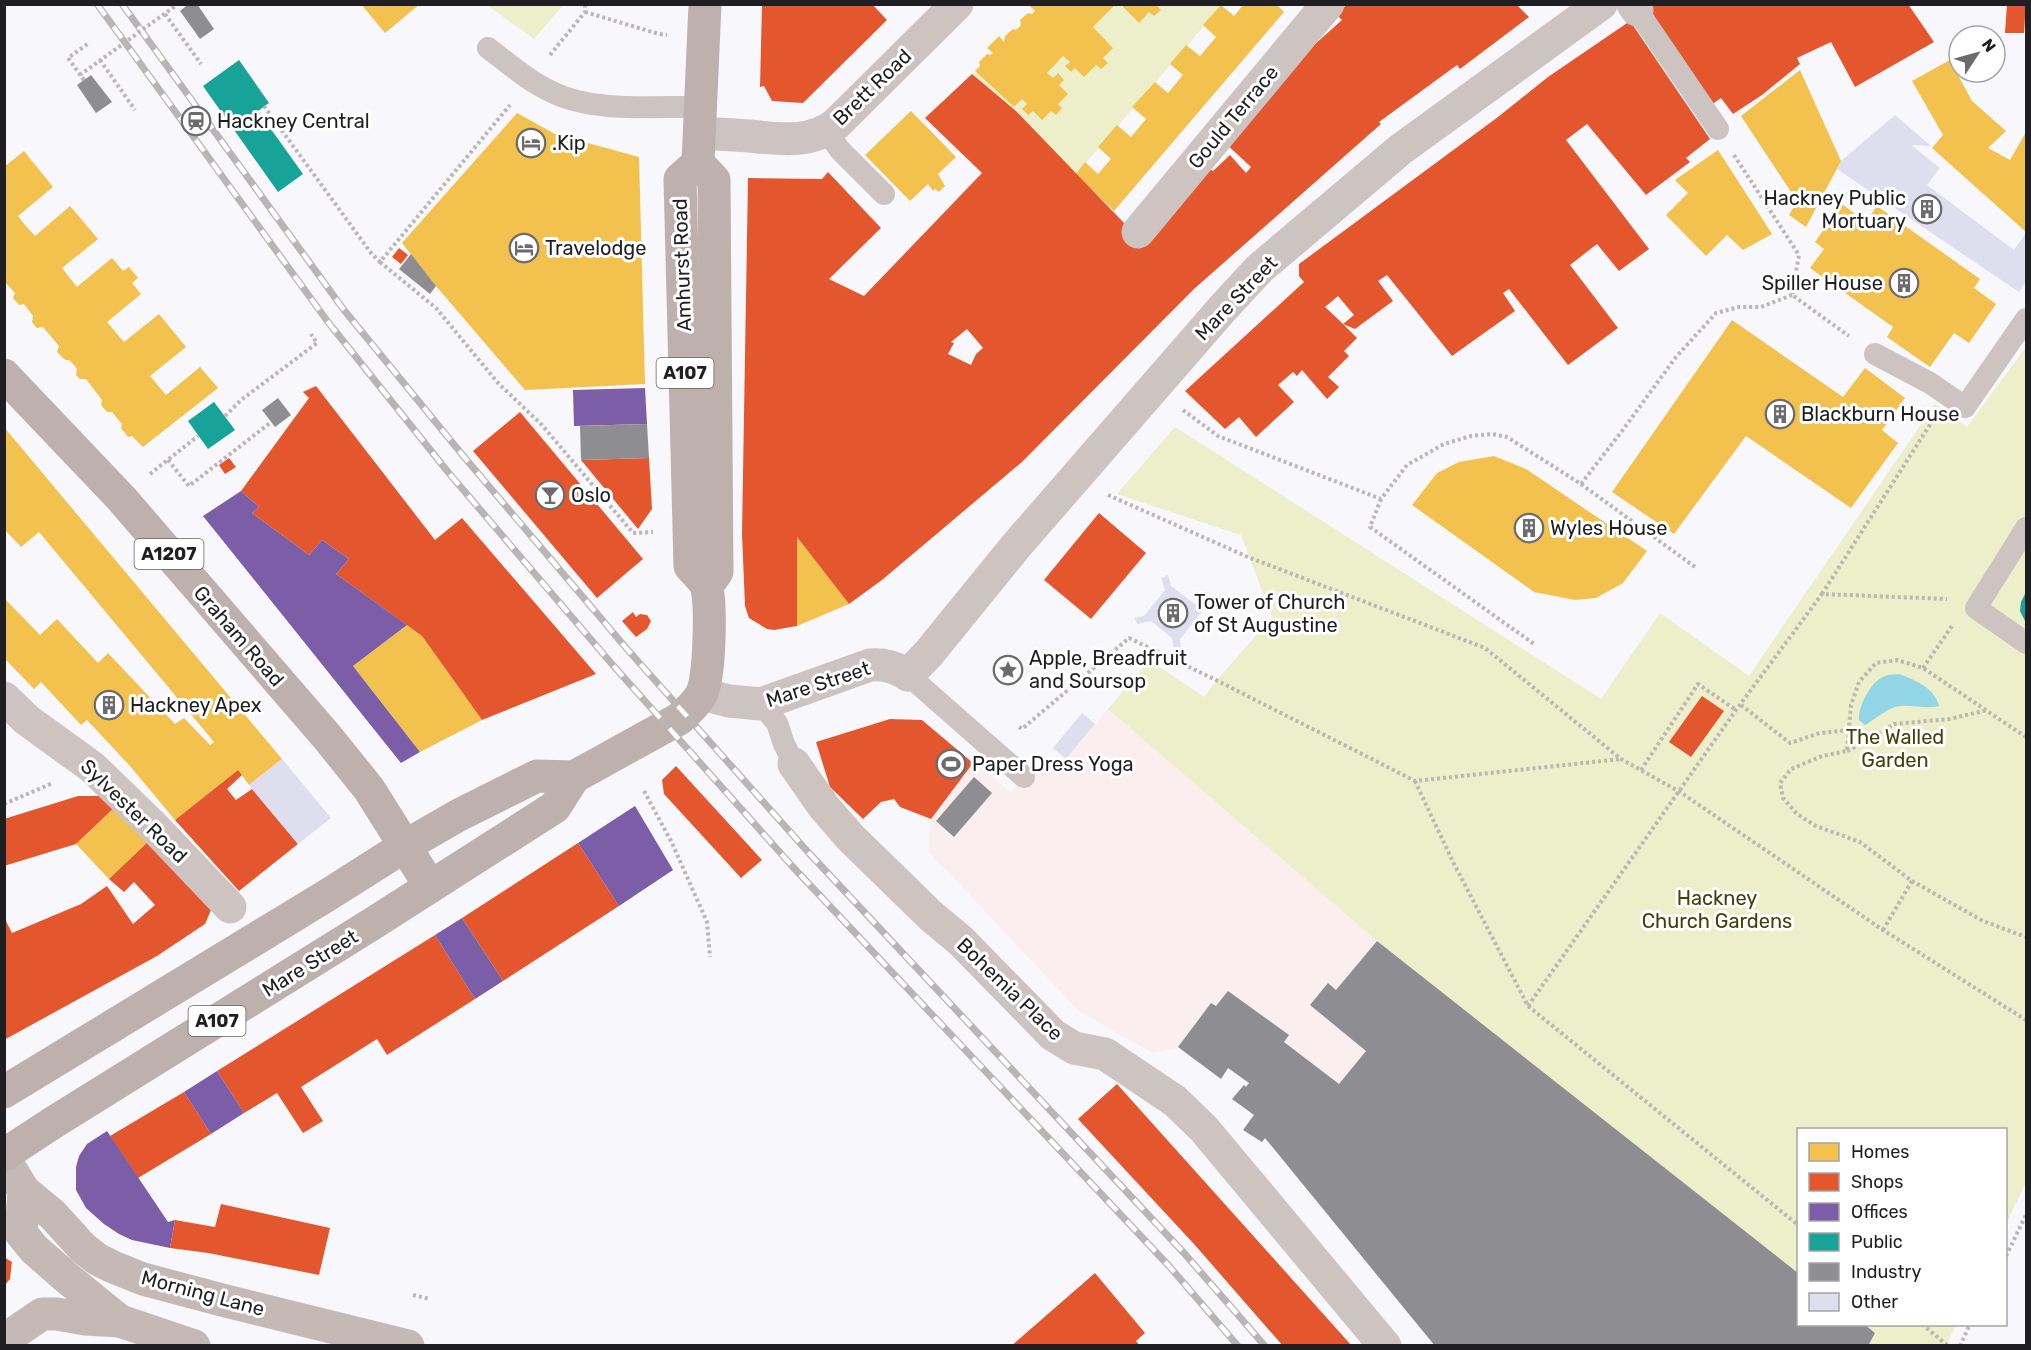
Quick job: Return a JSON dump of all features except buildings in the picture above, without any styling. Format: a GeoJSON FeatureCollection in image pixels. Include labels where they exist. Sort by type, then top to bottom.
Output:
{"type":"FeatureCollection","features":[{"type":"Feature","properties":{"kind":"main road"},"geometry":{"type":"LineString","coordinates":[[700,134],[705,4]]}},
{"type":"Feature","properties":{"kind":"main road","name":"Amhurst Road"},"geometry":{"type":"LineString","coordinates":[[700,134],[714,180],[717,572],[706,586],[709,636],[707,671],[702,694]]}},
{"type":"Feature","properties":{"kind":"main road","name":"Graham Road"},"geometry":{"type":"LineString","coordinates":[[4,375],[121,498],[328,738],[369,789],[430,886]]}},
{"type":"Feature","properties":{"kind":"main road"},"geometry":{"type":"LineString","coordinates":[[573,777],[679,719],[692,708],[702,694]]}},
{"type":"Feature","properties":{"kind":"main road","name":"A107"},"geometry":{"type":"LineString","coordinates":[[4,1092],[459,815],[537,776],[573,777]]}},
{"type":"Feature","properties":{"kind":"main road","name":"Mare Street"},"geometry":{"type":"LineString","coordinates":[[4,1157],[51,1124],[363,930],[555,807],[573,777]]}},
{"type":"Feature","properties":{"kind":"main road","name":"Morning Lane"},"geometry":{"type":"LineString","coordinates":[[4,1157],[24,1191],[53,1215],[83,1248],[97,1259],[143,1279],[403,1345]]}},
{"type":"Feature","properties":{"kind":"main road"},"geometry":{"type":"LineString","coordinates":[[24,1191],[21,1233],[34,1249],[120,1321]]}},
{"type":"Feature","properties":{"kind":"main road"},"geometry":{"type":"LineString","coordinates":[[4,1340],[42,1314],[57,1314],[85,1319],[120,1321],[194,1346]]}},
{"type":"Feature","properties":{"kind":"street","name":"Brett Road"},"geometry":{"type":"LineString","coordinates":[[700,134],[794,140],[827,131],[957,4]]}},
{"type":"Feature","properties":{"kind":"street","name":"Gould Terrace"},"geometry":{"type":"LineString","coordinates":[[1138,232],[1328,4]]}},
{"type":"Feature","properties":{"kind":"street","name":"Mare Street"},"geometry":{"type":"LineString","coordinates":[[702,694],[729,701],[761,704],[870,665],[884,664],[897,668],[919,664],[1016,546],[1223,308],[1260,269],[1560,15],[1601,4]]}},
{"type":"Feature","properties":{"kind":"street","name":"Sylvester Road"},"geometry":{"type":"LineString","coordinates":[[4,698],[27,720],[92,767],[153,826],[230,907]]}},
{"type":"Feature","properties":{"kind":"street","name":"Bohemia Place"},"geometry":{"type":"LineString","coordinates":[[794,764],[824,807],[850,837],[931,916],[961,941],[1053,1035],[1074,1048],[1105,1053],[1175,1101],[1204,1129],[1385,1346]]}},
{"type":"Feature","properties":{"kind":"lane"},"geometry":{"type":"LineString","coordinates":[[1635,7],[1718,129]]}},
{"type":"Feature","properties":{"kind":"lane"},"geometry":{"type":"LineString","coordinates":[[488,48],[552,93],[580,103],[599,106],[700,134]]}},
{"type":"Feature","properties":{"kind":"lane"},"geometry":{"type":"LineString","coordinates":[[827,131],[839,149],[884,194]]}},
{"type":"Feature","properties":{"kind":"lane"},"geometry":{"type":"LineString","coordinates":[[1875,354],[1930,382],[1965,407],[2026,319]]}},
{"type":"Feature","properties":{"kind":"lane"},"geometry":{"type":"LineString","coordinates":[[2026,528],[1971,605],[2026,642]]}},
{"type":"Feature","properties":{"kind":"lane"},"geometry":{"type":"LineString","coordinates":[[919,664],[1024,777]]}},
{"type":"Feature","properties":{"kind":"lane","name":"Bohemia Place"},"geometry":{"type":"LineString","coordinates":[[761,704],[777,723],[794,764]]}},
{"type":"Feature","properties":{"kind":"path"},"geometry":{"type":"LineString","coordinates":[[89,43],[68,58],[84,80],[80,75],[100,60],[165,14],[178,4]]}},
{"type":"Feature","properties":{"kind":"path"},"geometry":{"type":"LineString","coordinates":[[549,56],[585,12],[585,4]]}},
{"type":"Feature","properties":{"kind":"path"},"geometry":{"type":"LineString","coordinates":[[585,12],[659,34],[670,35]]}},
{"type":"Feature","properties":{"kind":"path"},"geometry":{"type":"LineString","coordinates":[[165,14],[201,64]]}},
{"type":"Feature","properties":{"kind":"path"},"geometry":{"type":"LineString","coordinates":[[100,60],[135,110]]}},
{"type":"Feature","properties":{"kind":"path"},"geometry":{"type":"LineString","coordinates":[[380,262],[511,104]]}},
{"type":"Feature","properties":{"kind":"path"},"geometry":{"type":"LineString","coordinates":[[264,106],[371,253],[436,308],[498,384],[542,425],[633,533]]}},
{"type":"Feature","properties":{"kind":"path"},"geometry":{"type":"LineString","coordinates":[[1718,129],[1798,255],[1792,295]]}},
{"type":"Feature","properties":{"kind":"path"},"geometry":{"type":"LineString","coordinates":[[1792,295],[1875,354]]}},
{"type":"Feature","properties":{"kind":"path"},"geometry":{"type":"LineString","coordinates":[[1581,484],[1676,357],[1716,313],[1739,307],[1761,307],[1792,295]]}},
{"type":"Feature","properties":{"kind":"path"},"geometry":{"type":"LineString","coordinates":[[225,416],[241,400],[317,343],[311,334]]}},
{"type":"Feature","properties":{"kind":"path"},"geometry":{"type":"LineString","coordinates":[[1528,1006],[1736,710],[1822,594],[1949,395]]}},
{"type":"Feature","properties":{"kind":"path"},"geometry":{"type":"LineString","coordinates":[[1190,415],[1218,436],[1381,499]]}},
{"type":"Feature","properties":{"kind":"path"},"geometry":{"type":"LineString","coordinates":[[168,460],[189,486],[270,423]]}},
{"type":"Feature","properties":{"kind":"path"},"geometry":{"type":"LineString","coordinates":[[149,475],[198,436]]}},
{"type":"Feature","properties":{"kind":"path"},"geometry":{"type":"LineString","coordinates":[[1534,644],[1370,527],[1381,499],[1407,465],[1444,444],[1471,436],[1507,437],[1581,484],[1695,567]]}},
{"type":"Feature","properties":{"kind":"path"},"geometry":{"type":"LineString","coordinates":[[1075,480],[1248,557],[1485,648],[1621,759],[1680,792],[1883,930],[2026,1020]]}},
{"type":"Feature","properties":{"kind":"path"},"geometry":{"type":"LineString","coordinates":[[1822,594],[1946,598],[1971,605],[1923,668]]}},
{"type":"Feature","properties":{"kind":"path"},"geometry":{"type":"LineString","coordinates":[[1012,721],[1022,729],[1129,638],[1414,781],[1621,759]]}},
{"type":"Feature","properties":{"kind":"path"},"geometry":{"type":"LineString","coordinates":[[1847,751],[1851,705],[1859,682],[1876,663],[1898,660],[1923,668],[2026,737]]}},
{"type":"Feature","properties":{"kind":"path"},"geometry":{"type":"LineString","coordinates":[[1641,770],[1698,684],[1736,710]]}},
{"type":"Feature","properties":{"kind":"path"},"geometry":{"type":"LineString","coordinates":[[1741,705],[1790,743],[1820,733],[1849,730]]}},
{"type":"Feature","properties":{"kind":"path"},"geometry":{"type":"LineString","coordinates":[[1987,710],[1950,719],[1894,724],[1847,751],[1822,756],[1791,769],[1780,783],[1783,798],[1797,814],[1816,826],[1860,842],[1912,881],[1983,921],[2026,937]]}},
{"type":"Feature","properties":{"kind":"path"},"geometry":{"type":"LineString","coordinates":[[4,804],[92,767]]}},
{"type":"Feature","properties":{"kind":"path"},"geometry":{"type":"LineString","coordinates":[[1414,781],[1453,862],[1528,1006],[1797,1224]]}},
{"type":"Feature","properties":{"kind":"path"},"geometry":{"type":"LineString","coordinates":[[644,791],[672,843],[707,922],[710,957]]}},
{"type":"Feature","properties":{"kind":"path"},"geometry":{"type":"LineString","coordinates":[[1883,930],[1912,881]]}},
{"type":"Feature","properties":{"kind":"path"},"geometry":{"type":"LineString","coordinates":[[2007,1254],[2026,1215]]}},
{"type":"Feature","properties":{"kind":"path"},"geometry":{"type":"LineString","coordinates":[[413,1295],[430,1299]]}},
{"type":"Feature","properties":{"kind":"path"},"geometry":{"type":"LineString","coordinates":[[1924,1326],[1948,1346]]}},
{"type":"Feature","properties":{"kind":"path"},"geometry":{"type":"LineString","coordinates":[[1960,1346],[1969,1326]]}},
{"type":"Feature","properties":{"kind":"shaded area"},"geometry":{"type":"Polygon","coordinates":[[[1108,709],[1377,941],[1797,1272],[1797,1326],[1875,1333],[1868,1346],[1435,1345],[1265,1139],[1262,1142],[1243,1130],[1254,1114],[1232,1099],[1244,1085],[1246,1087],[1249,1083],[1229,1068],[1221,1079],[1178,1047],[1153,1053],[1080,1012],[928,851],[931,819],[973,763],[1011,792],[1041,756],[1058,770],[1108,709]]]}},
{"type":"Feature","properties":{"kind":"green space"},"geometry":{"type":"Polygon","coordinates":[[[487,5],[563,5],[534,39],[487,5]]]}},
{"type":"Feature","properties":{"kind":"green space"},"geometry":{"type":"Polygon","coordinates":[[[1116,5],[1120,5],[1139,23],[1149,12],[1154,16],[1161,10],[1156,5],[1222,5],[1076,174],[1016,111],[972,74],[975,71],[1014,107],[1022,99],[1027,104],[1022,109],[1028,115],[1033,111],[1051,111],[1056,114],[1062,108],[1058,104],[1068,94],[1059,85],[1064,79],[1058,73],[1053,78],[1047,73],[1063,56],[1070,62],[1066,67],[1071,72],[1075,68],[1096,65],[1101,69],[1107,63],[1103,58],[1113,47],[1093,27],[1116,5]]]}},
{"type":"Feature","properties":{"kind":"green space","name":"Hackney Church Gardens"},"geometry":{"type":"Polygon","coordinates":[[[2026,347],[2026,1183],[2007,1221],[2007,1128],[1797,1128],[1797,1272],[1377,941],[1108,709],[1149,660],[1204,697],[1272,617],[1241,535],[1117,494],[1175,427],[1601,699],[1660,613],[1749,676],[1935,404],[1967,427],[2026,347]]]}},
{"type":"Feature","properties":{"kind":"green space"},"geometry":{"type":"Polygon","coordinates":[[[1865,1326],[1956,1326],[1946,1346],[1868,1345],[1875,1333],[1865,1326]]]}},
{"type":"Feature","properties":{"kind":"water"},"geometry":{"type":"Polygon","coordinates":[[[1899,674],[1918,682],[1929,690],[1939,706],[1895,707],[1865,725],[1859,720],[1859,714],[1870,688],[1885,676],[1899,674]]]}},
{"type":"Feature","properties":{"kind":"railway"},"geometry":{"type":"LineString","coordinates":[[97,4],[328,322],[448,472],[611,663],[792,866],[1169,1266],[1238,1346]]}},
{"type":"Feature","properties":{"kind":"railway"},"geometry":{"type":"LineString","coordinates":[[122,4],[344,310],[465,458],[627,649],[808,852],[1184,1253],[1265,1346]]}},
{"type":"Feature","properties":{"kind":"place","name":"Hackney Central"},"geometry":{"type":"Point","coordinates":[196,121]}},
{"type":"Feature","properties":{"kind":"place","name":".Kip"},"geometry":{"type":"Point","coordinates":[531,143]}},
{"type":"Feature","properties":{"kind":"place","name":"Hackney Public Mortuary"},"geometry":{"type":"Point","coordinates":[1927,209]}},
{"type":"Feature","properties":{"kind":"place","name":"Travelodge"},"geometry":{"type":"Point","coordinates":[524,248]}},
{"type":"Feature","properties":{"kind":"place","name":"Spiller House"},"geometry":{"type":"Point","coordinates":[1904,283]}},
{"type":"Feature","properties":{"kind":"place","name":"Blackburn House"},"geometry":{"type":"Point","coordinates":[1780,414]}},
{"type":"Feature","properties":{"kind":"place","name":"Oslo"},"geometry":{"type":"Point","coordinates":[550,495]}},
{"type":"Feature","properties":{"kind":"place","name":"Wyles House"},"geometry":{"type":"Point","coordinates":[1529,528]}},
{"type":"Feature","properties":{"kind":"place","name":"Tower of Church of St Augustine"},"geometry":{"type":"Point","coordinates":[1173,613]}},
{"type":"Feature","properties":{"kind":"place","name":"Apple, Breadfruit and Soursop"},"geometry":{"type":"Point","coordinates":[1008,670]}},
{"type":"Feature","properties":{"kind":"place","name":"Hackney Apex"},"geometry":{"type":"Point","coordinates":[109,705]}},
{"type":"Feature","properties":{"kind":"place","name":"Paper Dress Yoga"},"geometry":{"type":"Point","coordinates":[951,764]}},
{"type":"Feature","properties":{"kind":"park label","name":"The Walled Garden"},"geometry":{"type":"Point","coordinates":[1895,748]}}]}
